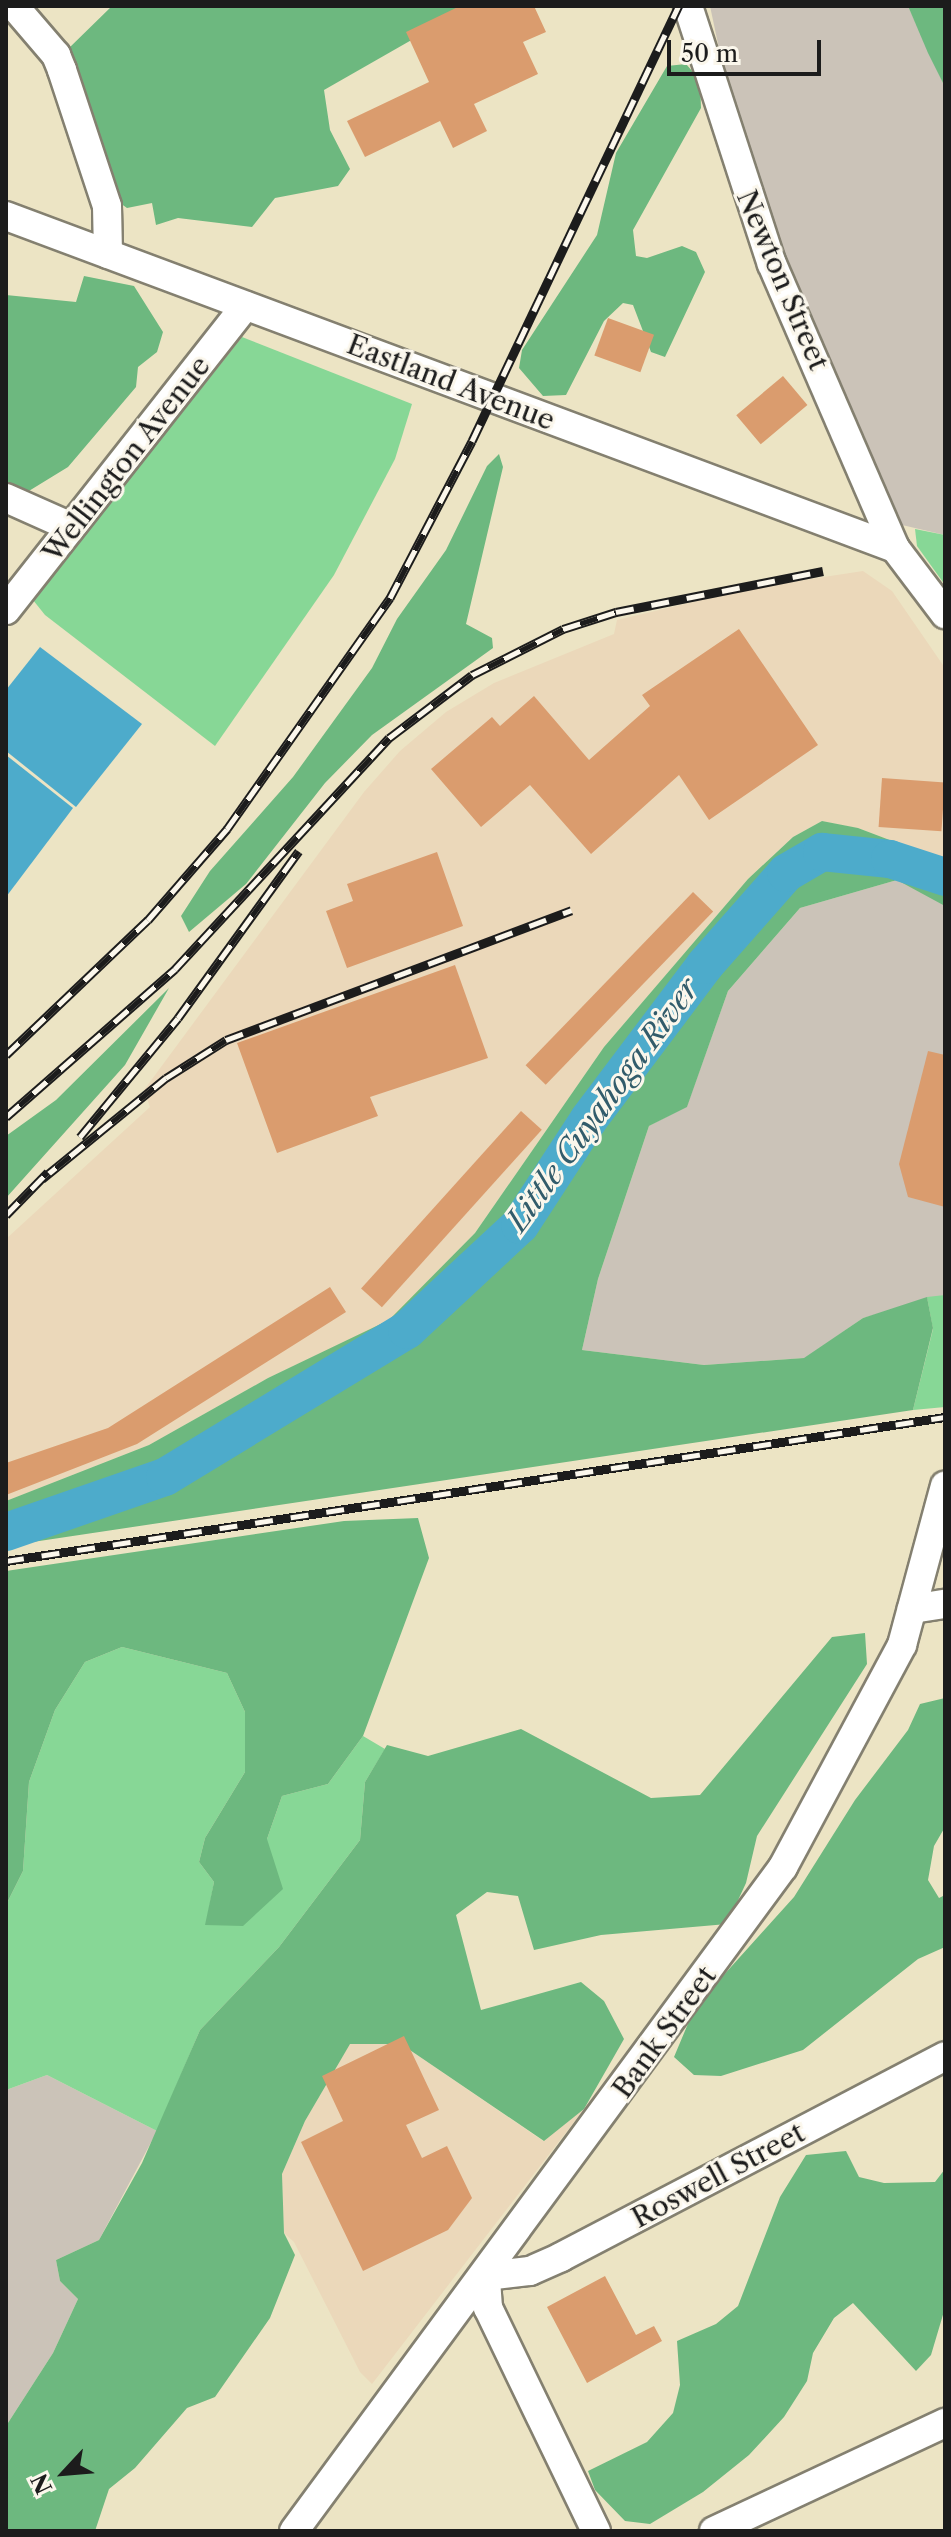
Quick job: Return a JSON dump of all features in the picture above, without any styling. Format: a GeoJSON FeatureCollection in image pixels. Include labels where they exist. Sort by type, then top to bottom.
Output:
{"type":"FeatureCollection","features":[{"type":"Feature","properties":{"kind":"street"},"geometry":{"type":"LineString","coordinates":[[14,6],[59,62],[107,206],[108,254]]}},
{"type":"Feature","properties":{"kind":"street","name":"Newton Street"},"geometry":{"type":"LineString","coordinates":[[688,6],[760,235],[895,548],[945,614]]}},
{"type":"Feature","properties":{"kind":"street","name":"Eastland Avenue"},"geometry":{"type":"LineString","coordinates":[[6,216],[895,548]]}},
{"type":"Feature","properties":{"kind":"street","name":"Wellington Avenue"},"geometry":{"type":"LineString","coordinates":[[6,610],[245,306]]}},
{"type":"Feature","properties":{"kind":"street"},"geometry":{"type":"LineString","coordinates":[[6,498],[71,527]]}},
{"type":"Feature","properties":{"kind":"street","name":"Bank Street"},"geometry":{"type":"LineString","coordinates":[[294,2531],[486,2276],[783,1867],[888,1678],[912,1609],[945,1486]]}},
{"type":"Feature","properties":{"kind":"street"},"geometry":{"type":"LineString","coordinates":[[912,1609],[945,1604]]}},
{"type":"Feature","properties":{"kind":"street","name":"Roswell Street"},"geometry":{"type":"LineString","coordinates":[[486,2276],[530,2271],[561,2257],[945,2056]]}},
{"type":"Feature","properties":{"kind":"street"},"geometry":{"type":"LineString","coordinates":[[486,2276],[488,2308],[596,2531]]}},
{"type":"Feature","properties":{"kind":"street"},"geometry":{"type":"LineString","coordinates":[[714,2531],[945,2423]]}},
{"type":"Feature","properties":{"kind":"shaded area"},"geometry":{"type":"Polygon","coordinates":[[[710,6],[908,6],[945,87],[945,535],[902,525],[803,307],[739,143],[710,6]]]}},
{"type":"Feature","properties":{"kind":"shaded area"},"geometry":{"type":"Polygon","coordinates":[[[863,571],[892,591],[945,668],[945,861],[861,829],[822,821],[793,837],[748,879],[604,1047],[475,1233],[389,1321],[268,1378],[149,1445],[6,1501],[6,1239],[150,1107],[144,1090],[364,792],[400,751],[446,712],[494,683],[614,634],[617,620],[752,588],[863,571]]]}},
{"type":"Feature","properties":{"kind":"shaded area"},"geometry":{"type":"Polygon","coordinates":[[[897,880],[945,903],[945,1295],[863,1318],[805,1358],[704,1365],[582,1350],[598,1279],[649,1126],[687,1106],[728,991],[800,908],[897,880]]]}},
{"type":"Feature","properties":{"kind":"shaded area"},"geometry":{"type":"Polygon","coordinates":[[[350,2043],[401,2044],[543,2141],[584,2109],[372,2384],[360,2372],[294,2242],[284,2233],[282,2174],[305,2121],[350,2043]]]}},
{"type":"Feature","properties":{"kind":"shaded area"},"geometry":{"type":"Polygon","coordinates":[[[47,2075],[157,2131],[99,2240],[56,2260],[60,2281],[78,2299],[53,2353],[6,2426],[6,2090],[47,2075]]]}},
{"type":"Feature","properties":{"kind":"green space"},"geometry":{"type":"Polygon","coordinates":[[[112,6],[471,6],[324,90],[330,130],[350,169],[338,186],[275,198],[252,227],[178,218],[156,225],[152,203],[127,208],[120,203],[67,50],[112,6]]]}},
{"type":"Feature","properties":{"kind":"green space"},"geometry":{"type":"Polygon","coordinates":[[[908,6],[945,6],[945,87],[928,53],[908,6]]]}},
{"type":"Feature","properties":{"kind":"green space"},"geometry":{"type":"Polygon","coordinates":[[[686,64],[700,80],[701,108],[633,230],[636,256],[647,258],[682,246],[696,252],[705,272],[665,357],[651,352],[633,305],[623,303],[604,321],[566,395],[543,396],[519,368],[522,350],[597,235],[616,153],[667,66],[686,64]]]}},
{"type":"Feature","properties":{"kind":"green space"},"geometry":{"type":"Polygon","coordinates":[[[84,276],[134,286],[163,332],[157,352],[138,367],[136,387],[68,467],[6,505],[6,295],[76,302],[84,276]]]}},
{"type":"Feature","properties":{"kind":"green space"},"geometry":{"type":"Polygon","coordinates":[[[242,337],[412,404],[395,459],[334,575],[215,746],[45,615],[33,600],[242,337]]]}},
{"type":"Feature","properties":{"kind":"green space"},"geometry":{"type":"Polygon","coordinates":[[[499,454],[503,467],[466,624],[492,638],[493,648],[372,735],[325,783],[246,884],[189,932],[181,916],[210,871],[293,777],[372,668],[397,619],[446,550],[487,466],[499,454]]]}},
{"type":"Feature","properties":{"kind":"green space"},"geometry":{"type":"Polygon","coordinates":[[[915,529],[945,535],[945,585],[917,546],[915,529]]]}},
{"type":"Feature","properties":{"kind":"green space"},"geometry":{"type":"Polygon","coordinates":[[[822,821],[858,828],[945,861],[945,906],[897,880],[800,908],[728,991],[687,1107],[649,1126],[598,1279],[582,1350],[704,1365],[804,1358],[863,1318],[927,1297],[933,1328],[913,1410],[6,1546],[6,1501],[149,1445],[268,1378],[389,1320],[475,1233],[604,1047],[748,879],[793,837],[822,821]]]}},
{"type":"Feature","properties":{"kind":"green space"},"geometry":{"type":"Polygon","coordinates":[[[169,988],[125,1065],[6,1198],[6,1136],[56,1100],[169,988]]]}},
{"type":"Feature","properties":{"kind":"green space"},"geometry":{"type":"Polygon","coordinates":[[[945,1295],[945,1407],[913,1410],[933,1329],[927,1297],[945,1295]]]}},
{"type":"Feature","properties":{"kind":"green space"},"geometry":{"type":"Polygon","coordinates":[[[418,1518],[429,1558],[363,1736],[328,1784],[282,1796],[267,1839],[283,1889],[243,1926],[205,1925],[214,1882],[199,1862],[205,1838],[245,1772],[245,1712],[227,1673],[122,1647],[85,1662],[55,1710],[29,1782],[23,1871],[6,1905],[6,1571],[344,1521],[418,1518]]]}},
{"type":"Feature","properties":{"kind":"green space"},"geometry":{"type":"Polygon","coordinates":[[[865,1633],[867,1664],[757,1836],[746,1883],[727,1924],[601,1935],[534,1950],[518,1896],[487,1892],[456,1915],[481,2010],[581,1982],[604,2001],[624,2039],[584,2109],[544,2141],[401,2044],[350,2044],[305,2121],[282,2174],[284,2233],[295,2255],[270,2318],[215,2397],[187,2408],[135,2468],[109,2489],[95,2531],[6,2531],[6,2426],[53,2353],[78,2299],[60,2281],[56,2260],[99,2240],[142,2163],[200,2030],[279,1947],[360,1840],[365,1782],[387,1745],[428,1756],[521,1729],[651,1798],[700,1795],[832,1637],[865,1633]]]}},
{"type":"Feature","properties":{"kind":"green space"},"geometry":{"type":"Polygon","coordinates":[[[122,1647],[227,1673],[245,1712],[245,1772],[205,1838],[199,1862],[214,1882],[206,1925],[267,1839],[282,1796],[328,1784],[363,1736],[385,1749],[365,1782],[360,1840],[279,1947],[200,2030],[157,2131],[47,2075],[6,2090],[6,1905],[23,1871],[29,1782],[55,1710],[85,1662],[122,1647]]]}},
{"type":"Feature","properties":{"kind":"green space"},"geometry":{"type":"Polygon","coordinates":[[[945,1698],[945,1827],[934,1846],[928,1880],[939,1898],[945,1895],[945,1947],[918,1959],[803,2050],[721,2076],[694,2075],[674,2057],[695,2007],[794,1897],[855,1800],[908,1730],[920,1704],[945,1698]]]}},
{"type":"Feature","properties":{"kind":"green space"},"geometry":{"type":"Polygon","coordinates":[[[846,2151],[859,2177],[884,2183],[935,2182],[945,2169],[945,2308],[931,2355],[916,2371],[853,2303],[834,2318],[813,2353],[807,2381],[784,2417],[749,2455],[703,2492],[650,2524],[625,2521],[595,2490],[588,2471],[647,2442],[673,2413],[680,2385],[677,2341],[716,2324],[738,2306],[780,2197],[806,2155],[846,2151]]]}},
{"type":"Feature","properties":{"kind":"water"},"geometry":{"type":"Polygon","coordinates":[[[40,647],[142,724],[76,807],[6,751],[6,690],[40,647]]]}},
{"type":"Feature","properties":{"kind":"water"},"geometry":{"type":"Polygon","coordinates":[[[6,755],[73,808],[6,897],[6,755]]]}},
{"type":"Feature","properties":{"kind":"building"},"geometry":{"type":"Polygon","coordinates":[[[460,6],[534,6],[546,32],[523,42],[538,74],[474,104],[487,131],[453,148],[440,121],[365,157],[347,121],[429,82],[406,32],[460,6]]]}},
{"type":"Feature","properties":{"kind":"building"},"geometry":{"type":"Polygon","coordinates":[[[608,318],[654,335],[640,372],[594,356],[608,318]]]}},
{"type":"Feature","properties":{"kind":"building"},"geometry":{"type":"Polygon","coordinates":[[[783,376],[807,405],[761,444],[736,415],[783,376]]]}},
{"type":"Feature","properties":{"kind":"building"},"geometry":{"type":"Polygon","coordinates":[[[739,629],[818,745],[709,820],[679,775],[591,854],[530,785],[481,827],[431,769],[492,717],[500,726],[534,696],[589,760],[650,706],[642,695],[739,629]]]}},
{"type":"Feature","properties":{"kind":"building"},"geometry":{"type":"Polygon","coordinates":[[[882,778],[945,782],[941,831],[879,827],[882,778]]]}},
{"type":"Feature","properties":{"kind":"building"},"geometry":{"type":"Polygon","coordinates":[[[437,852],[463,926],[347,968],[326,911],[353,901],[347,884],[437,852]]]}},
{"type":"Feature","properties":{"kind":"building"},"geometry":{"type":"Polygon","coordinates":[[[693,892],[713,911],[546,1085],[526,1065],[693,892]]]}},
{"type":"Feature","properties":{"kind":"building"},"geometry":{"type":"Polygon","coordinates":[[[455,965],[488,1058],[370,1097],[378,1116],[277,1153],[237,1043],[455,965]]]}},
{"type":"Feature","properties":{"kind":"building"},"geometry":{"type":"Polygon","coordinates":[[[928,1051],[945,1055],[945,1207],[908,1197],[899,1164],[928,1051]]]}},
{"type":"Feature","properties":{"kind":"building"},"geometry":{"type":"Polygon","coordinates":[[[521,1111],[542,1130],[382,1307],[361,1289],[521,1111]]]}},
{"type":"Feature","properties":{"kind":"building"},"geometry":{"type":"Polygon","coordinates":[[[330,1287],[346,1312],[137,1444],[6,1495],[6,1463],[108,1428],[330,1287]]]}},
{"type":"Feature","properties":{"kind":"building"},"geometry":{"type":"Polygon","coordinates":[[[404,2036],[439,2110],[406,2125],[422,2158],[447,2146],[472,2198],[448,2230],[363,2271],[301,2142],[343,2121],[322,2076],[404,2036]]]}},
{"type":"Feature","properties":{"kind":"building"},"geometry":{"type":"Polygon","coordinates":[[[605,2276],[636,2335],[654,2326],[662,2341],[587,2383],[547,2307],[605,2276]]]}},
{"type":"Feature","properties":{"kind":"waterway","name":"Little Cuyahoga River"},"geometry":{"type":"LineString","coordinates":[[6,1532],[165,1477],[407,1330],[520,1225],[589,1119],[705,965],[786,873],[822,852],[890,859],[945,877]]}},
{"type":"Feature","properties":{"kind":"railway"},"geometry":{"type":"LineString","coordinates":[[6,1055],[148,920],[227,829],[390,598],[472,441],[679,6]]}},
{"type":"Feature","properties":{"kind":"railway"},"geometry":{"type":"LineString","coordinates":[[6,1117],[175,969],[389,738],[472,675],[563,629],[616,612],[823,571]]}},
{"type":"Feature","properties":{"kind":"railway"},"geometry":{"type":"LineString","coordinates":[[80,1137],[178,1018],[299,851]]}},
{"type":"Feature","properties":{"kind":"railway"},"geometry":{"type":"LineString","coordinates":[[42,1179],[166,1078],[226,1040],[571,910]]}},
{"type":"Feature","properties":{"kind":"railway"},"geometry":{"type":"LineString","coordinates":[[6,1215],[48,1172]]}},
{"type":"Feature","properties":{"kind":"railway"},"geometry":{"type":"LineString","coordinates":[[6,1561],[945,1417]]}}]}
